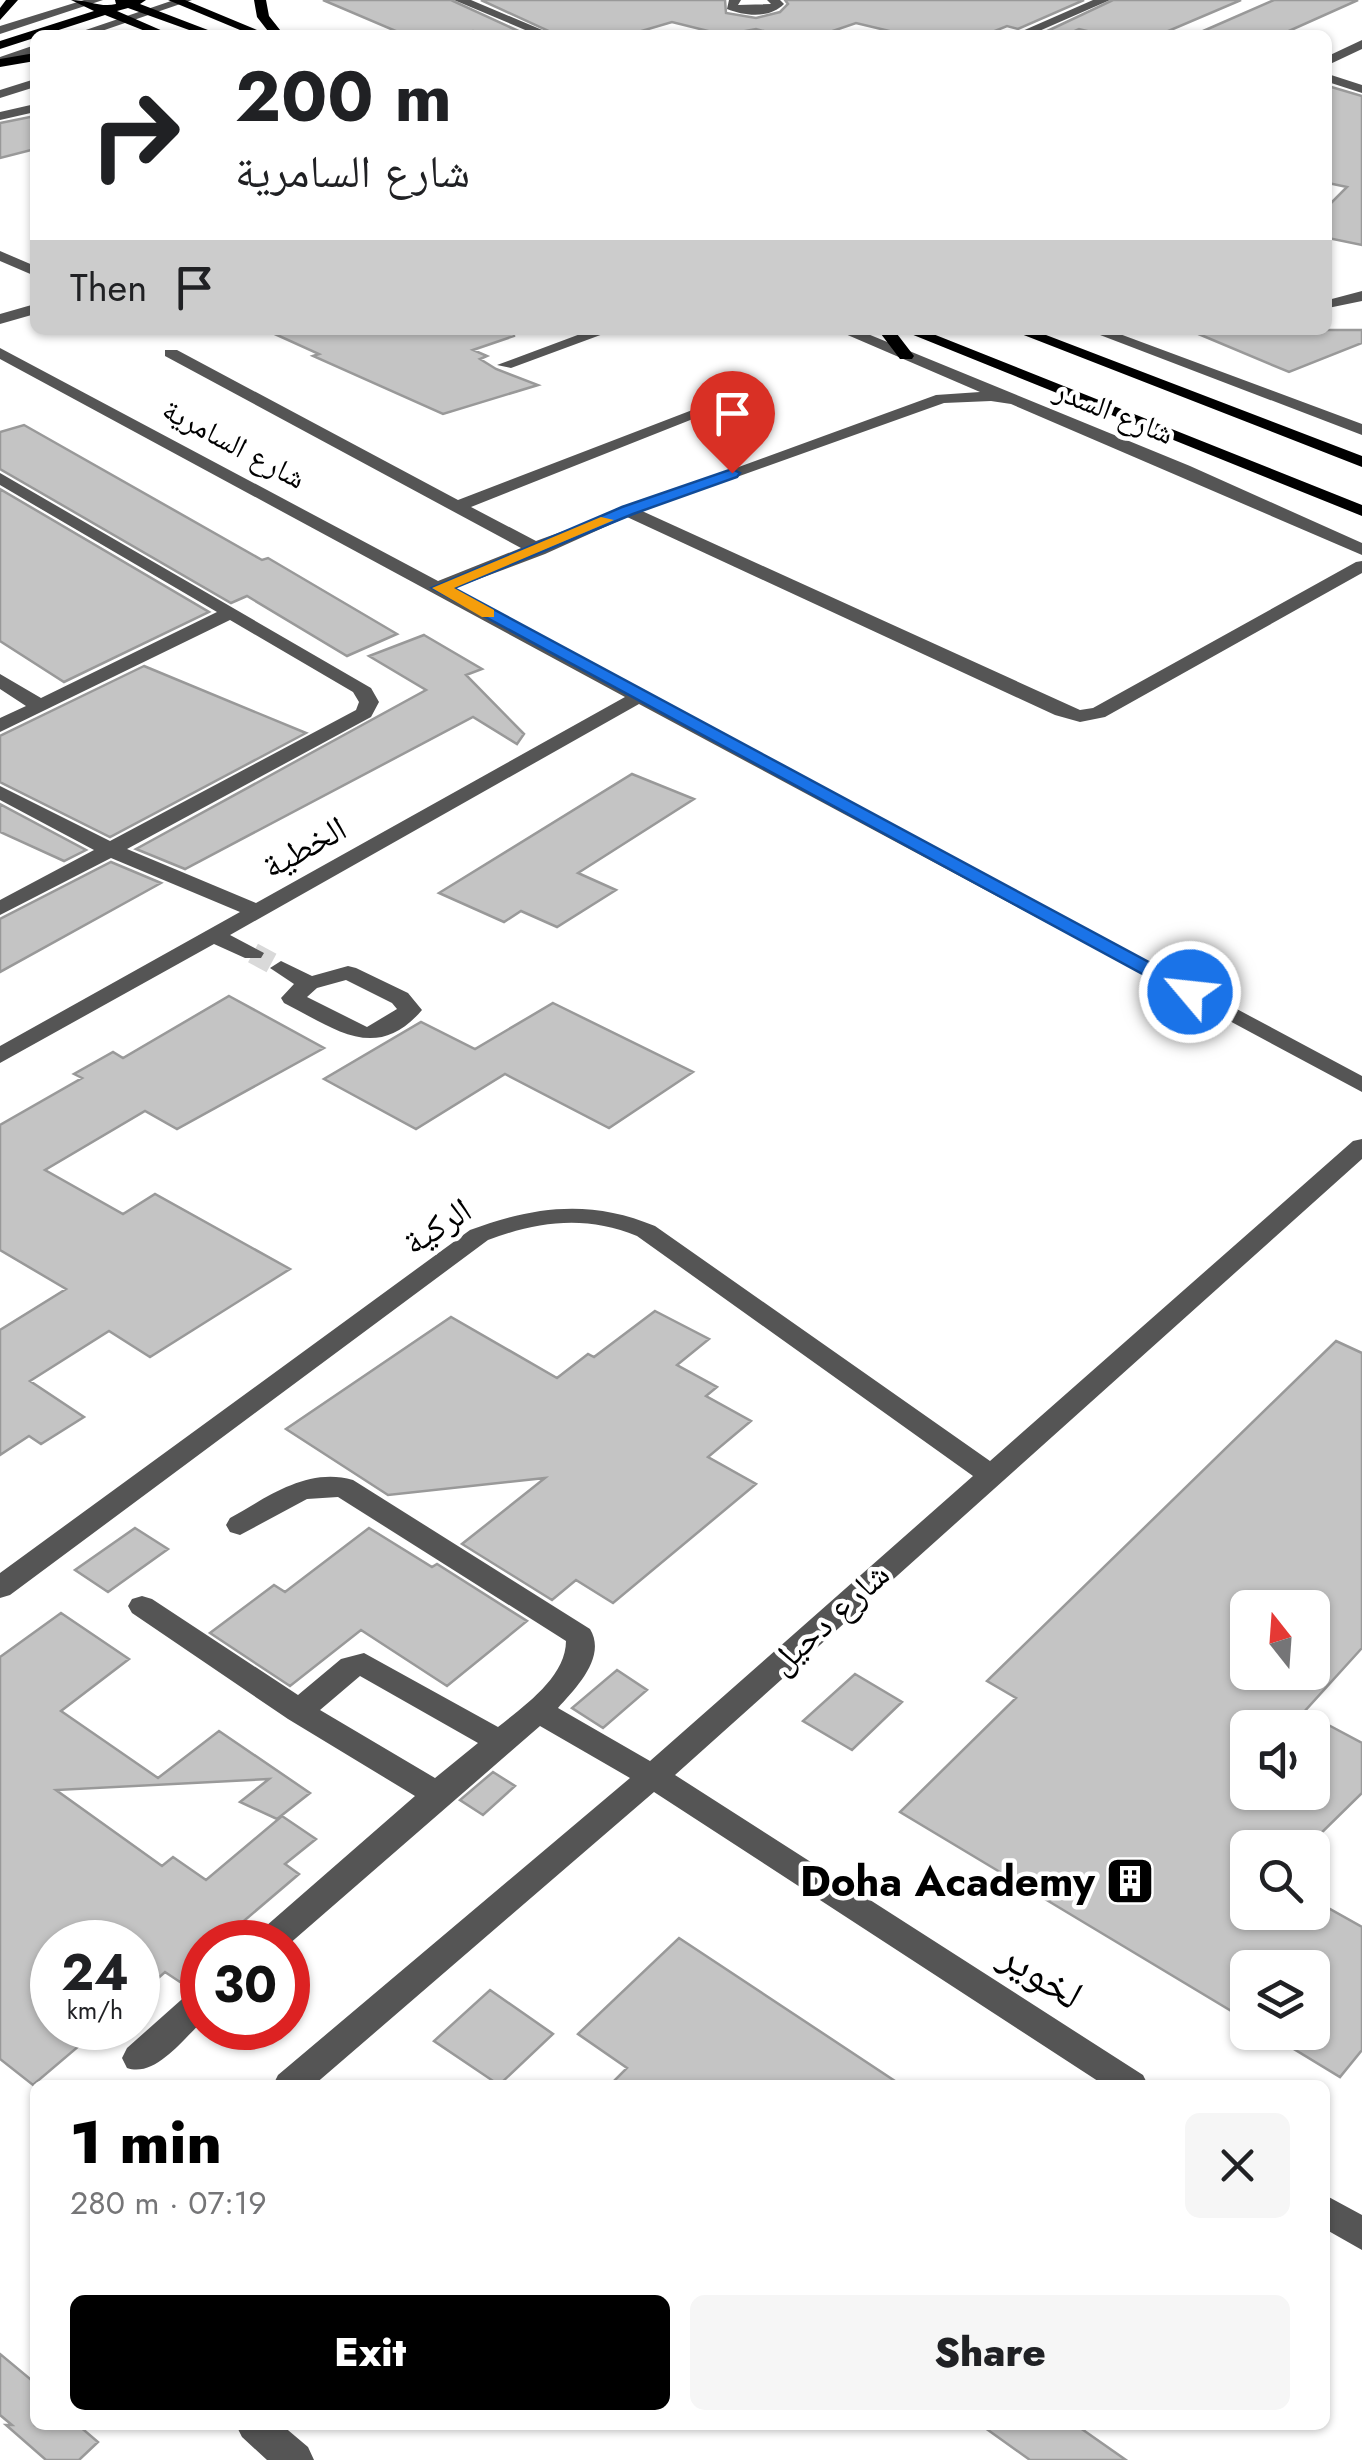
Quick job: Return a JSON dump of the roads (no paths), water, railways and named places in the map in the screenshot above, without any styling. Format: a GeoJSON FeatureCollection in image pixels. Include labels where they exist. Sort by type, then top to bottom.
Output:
{"type":"FeatureCollection","features":[{"type":"Feature","properties":{"kind":"main road"},"geometry":{"type":"LineString","coordinates":[[0,16],[12,0]]}},
{"type":"Feature","properties":{"kind":"main road"},"geometry":{"type":"LineString","coordinates":[[33,30],[109,0],[137,3],[203,30]]}},
{"type":"Feature","properties":{"kind":"main road"},"geometry":{"type":"LineString","coordinates":[[260,0],[262,17],[274,30]]}},
{"type":"Feature","properties":{"kind":"main road"},"geometry":{"type":"LineString","coordinates":[[180,1],[251,30]]}},
{"type":"Feature","properties":{"kind":"main road"},"geometry":{"type":"LineString","coordinates":[[91,4],[137,3]]}},
{"type":"Feature","properties":{"kind":"main road"},"geometry":{"type":"LineString","coordinates":[[125,19],[120,12],[137,3]]}},
{"type":"Feature","properties":{"kind":"main road"},"geometry":{"type":"LineString","coordinates":[[91,4],[153,30]]}},
{"type":"Feature","properties":{"kind":"main road"},"geometry":{"type":"LineString","coordinates":[[0,45],[30,31]]}},
{"type":"Feature","properties":{"kind":"main road"},"geometry":{"type":"LineString","coordinates":[[0,62],[30,58]]}},
{"type":"Feature","properties":{"kind":"main road"},"geometry":{"type":"LineString","coordinates":[[890,335],[906,356]]}},
{"type":"Feature","properties":{"kind":"main road","name":"شارع السدر"},"geometry":{"type":"LineString","coordinates":[[920,335],[1362,512]]}},
{"type":"Feature","properties":{"kind":"main road","name":"شارع السدر"},"geometry":{"type":"LineString","coordinates":[[1031,335],[1362,462]]}},
{"type":"Feature","properties":{"kind":"street"},"geometry":{"type":"LineString","coordinates":[[460,0],[535,30]]}},
{"type":"Feature","properties":{"kind":"street"},"geometry":{"type":"LineString","coordinates":[[735,0],[731,6],[736,9],[758,11],[775,7],[778,4],[773,0]]}},
{"type":"Feature","properties":{"kind":"street"},"geometry":{"type":"LineString","coordinates":[[1031,30],[1104,0]]}},
{"type":"Feature","properties":{"kind":"street"},"geometry":{"type":"LineString","coordinates":[[137,3],[180,1]]}},
{"type":"Feature","properties":{"kind":"street"},"geometry":{"type":"LineString","coordinates":[[0,30],[91,4]]}},
{"type":"Feature","properties":{"kind":"street"},"geometry":{"type":"LineString","coordinates":[[92,30],[125,19]]}},
{"type":"Feature","properties":{"kind":"street"},"geometry":{"type":"LineString","coordinates":[[1332,59],[1362,44]]}},
{"type":"Feature","properties":{"kind":"street"},"geometry":{"type":"LineString","coordinates":[[0,62],[30,51]]}},
{"type":"Feature","properties":{"kind":"street"},"geometry":{"type":"LineString","coordinates":[[1332,79],[1362,89]]}},
{"type":"Feature","properties":{"kind":"street"},"geometry":{"type":"LineString","coordinates":[[0,94],[30,85]]}},
{"type":"Feature","properties":{"kind":"street"},"geometry":{"type":"LineString","coordinates":[[0,116],[30,109]]}},
{"type":"Feature","properties":{"kind":"street"},"geometry":{"type":"LineString","coordinates":[[0,254],[30,269]]}},
{"type":"Feature","properties":{"kind":"street"},"geometry":{"type":"LineString","coordinates":[[1332,303],[1362,296]]}},
{"type":"Feature","properties":{"kind":"street"},"geometry":{"type":"LineString","coordinates":[[0,319],[30,310]]}},
{"type":"Feature","properties":{"kind":"street"},"geometry":{"type":"LineString","coordinates":[[505,365],[592,335]]}},
{"type":"Feature","properties":{"kind":"street","name":"شارع السدر"},"geometry":{"type":"LineString","coordinates":[[856,335],[1184,470],[1362,550]]}},
{"type":"Feature","properties":{"kind":"street","name":"شارع السدر"},"geometry":{"type":"LineString","coordinates":[[1108,335],[1362,430]]}},
{"type":"Feature","properties":{"kind":"street","name":"شارع السامرية"},"geometry":{"type":"LineString","coordinates":[[0,353],[1362,1085]]}},
{"type":"Feature","properties":{"kind":"street"},"geometry":{"type":"LineString","coordinates":[[171,354],[539,550]]}},
{"type":"Feature","properties":{"kind":"street"},"geometry":{"type":"LineString","coordinates":[[936,368],[947,380],[942,398]]}},
{"type":"Feature","properties":{"kind":"street"},"geometry":{"type":"LineString","coordinates":[[457,506],[753,392]]}},
{"type":"Feature","properties":{"kind":"street"},"geometry":{"type":"LineString","coordinates":[[440,588],[627,511],[942,398],[991,396],[1013,400]]}},
{"type":"Feature","properties":{"kind":"street"},"geometry":{"type":"LineString","coordinates":[[0,478],[361,688],[369,702],[364,713],[0,909]]}},
{"type":"Feature","properties":{"kind":"street"},"geometry":{"type":"LineString","coordinates":[[627,511],[1080,716],[1098,714],[1362,566]]}},
{"type":"Feature","properties":{"kind":"street"},"geometry":{"type":"LineString","coordinates":[[0,726],[230,612]]}},
{"type":"Feature","properties":{"kind":"street"},"geometry":{"type":"LineString","coordinates":[[0,680],[40,707]]}},
{"type":"Feature","properties":{"kind":"street","name":"الخطية"},"geometry":{"type":"LineString","coordinates":[[0,1056],[640,696]]}},
{"type":"Feature","properties":{"kind":"street"},"geometry":{"type":"LineString","coordinates":[[0,792],[111,850],[257,911]]}},
{"type":"Feature","properties":{"kind":"street"},"geometry":{"type":"LineString","coordinates":[[213,936],[253,953]]}},
{"type":"Feature","properties":{"kind":"street"},"geometry":{"type":"LineString","coordinates":[[281,968],[309,984]]}},
{"type":"Feature","properties":{"kind":"street","name":"شارع دحيل"},"geometry":{"type":"LineString","coordinates":[[296,2080],[652,1776],[1362,1146]]}},
{"type":"Feature","properties":{"kind":"street","name":"الركية"},"geometry":{"type":"LineString","coordinates":[[0,1588],[479,1235],[514,1220],[551,1214],[620,1218],[646,1231],[990,1474]]}},
{"type":"Feature","properties":{"kind":"street"},"geometry":{"type":"LineString","coordinates":[[240,1525],[301,1490],[343,1487],[580,1636],[583,1648],[578,1662],[539,1710],[294,1920]]}},
{"type":"Feature","properties":{"kind":"street"},"geometry":{"type":"LineString","coordinates":[[142,1606],[300,1712],[437,1794]]}},
{"type":"Feature","properties":{"kind":"street"},"geometry":{"type":"LineString","coordinates":[[300,1712],[351,1666],[364,1664],[500,1742]]}},
{"type":"Feature","properties":{"kind":"street","name":"لخوير"},"geometry":{"type":"LineString","coordinates":[[539,1710],[580,1738],[652,1776],[1123,2080]]}},
{"type":"Feature","properties":{"kind":"street"},"geometry":{"type":"LineString","coordinates":[[139,2058],[180,2022]]}},
{"type":"Feature","properties":{"kind":"street"},"geometry":{"type":"LineString","coordinates":[[1330,2213],[1362,2234]]}},
{"type":"Feature","properties":{"kind":"street"},"geometry":{"type":"LineString","coordinates":[[261,2430],[295,2460]]}},
{"type":"Feature","properties":{"kind":"tunnel"},"geometry":{"type":"LineString","coordinates":[[253,953],[281,968]]}},
{"type":"Feature","properties":{"kind":"place","name":"Doha Academy"},"geometry":{"type":"Point","coordinates":[1130,1881]}}]}
